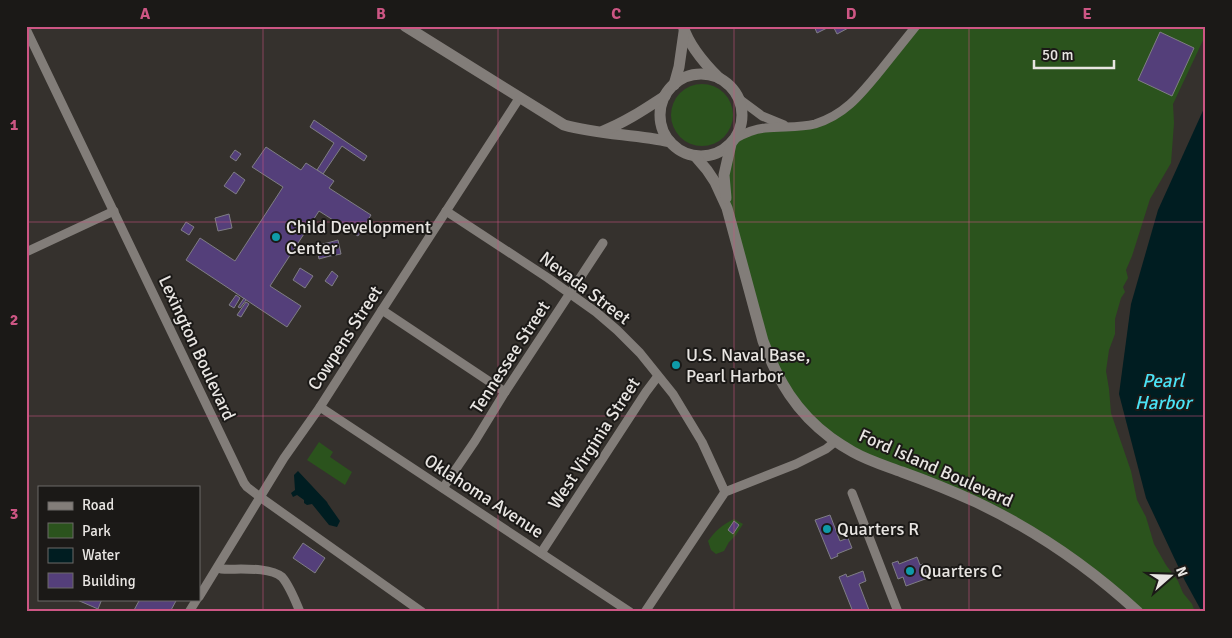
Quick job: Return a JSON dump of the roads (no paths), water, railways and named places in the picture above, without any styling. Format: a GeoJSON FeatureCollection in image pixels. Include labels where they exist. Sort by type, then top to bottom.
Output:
{"type":"FeatureCollection","features":[{"type":"Feature","properties":{"kind":"street"},"geometry":{"type":"LineString","coordinates":[[406,26],[564,124],[580,130],[628,134],[670,142]]}},
{"type":"Feature","properties":{"kind":"street"},"geometry":{"type":"LineString","coordinates":[[721,79],[709,75],[696,75],[684,78],[674,85],[666,96],[661,107],[661,120],[664,132],[670,142],[681,151],[694,156],[708,156],[720,152],[733,141],[750,131],[814,124],[831,118],[857,99],[916,26]]}},
{"type":"Feature","properties":{"kind":"street","name":"Lexington Boulevard"},"geometry":{"type":"LineString","coordinates":[[26,29],[244,483],[260,497],[422,612]]}},
{"type":"Feature","properties":{"kind":"street"},"geometry":{"type":"LineString","coordinates":[[684,29],[696,51],[709,68],[728,84],[738,98],[742,108],[742,118],[740,128],[733,141]]}},
{"type":"Feature","properties":{"kind":"street"},"geometry":{"type":"LineString","coordinates":[[674,85],[679,66],[684,29]]}},
{"type":"Feature","properties":{"kind":"street"},"geometry":{"type":"LineString","coordinates":[[599,132],[618,125],[666,96]]}},
{"type":"Feature","properties":{"kind":"street","name":"Cowpens Street"},"geometry":{"type":"LineString","coordinates":[[200,595],[284,458],[320,407],[520,97]]}},
{"type":"Feature","properties":{"kind":"street"},"geometry":{"type":"LineString","coordinates":[[738,98],[762,116],[789,126]]}},
{"type":"Feature","properties":{"kind":"street","name":"Ford Island Boulevard"},"geometry":{"type":"LineString","coordinates":[[727,208],[724,175],[733,141]]}},
{"type":"Feature","properties":{"kind":"street","name":"Ford Island Boulevard"},"geometry":{"type":"LineString","coordinates":[[694,156],[715,182],[727,208],[763,341],[774,369],[788,393],[806,417],[818,428],[853,452],[977,502],[1021,526],[1055,546],[1085,568],[1138,612]]}},
{"type":"Feature","properties":{"kind":"street"},"geometry":{"type":"LineString","coordinates":[[26,252],[114,211]]}},
{"type":"Feature","properties":{"kind":"street","name":"Nevada Street"},"geometry":{"type":"LineString","coordinates":[[446,211],[596,312],[640,353],[673,394],[688,418],[702,442],[725,492]]}},
{"type":"Feature","properties":{"kind":"street","name":"Tennessee Street"},"geometry":{"type":"LineString","coordinates":[[443,488],[604,243]]}},
{"type":"Feature","properties":{"kind":"street"},"geometry":{"type":"LineString","coordinates":[[382,310],[505,392]]}},
{"type":"Feature","properties":{"kind":"street","name":"West Virginia Street"},"geometry":{"type":"LineString","coordinates":[[541,553],[658,376]]}},
{"type":"Feature","properties":{"kind":"street","name":"Oklahoma Avenue"},"geometry":{"type":"LineString","coordinates":[[320,407],[630,612]]}},
{"type":"Feature","properties":{"kind":"street"},"geometry":{"type":"LineString","coordinates":[[645,612],[725,492],[826,449],[836,441]]}},
{"type":"Feature","properties":{"kind":"street"},"geometry":{"type":"LineString","coordinates":[[852,493],[898,612]]}},
{"type":"Feature","properties":{"kind":"street"},"geometry":{"type":"LineString","coordinates":[[220,570],[258,570],[274,573],[283,578],[300,612]]}},
{"type":"Feature","properties":{"kind":"street","name":"Cowpens Street"},"geometry":{"type":"LineString","coordinates":[[190,612],[197,600]]}},
{"type":"Feature","properties":{"kind":"water","name":"Pearl Harbor"},"geometry":{"type":"Polygon","coordinates":[[[1206,104],[1206,612],[1202,612],[1185,581],[1146,498],[1119,394],[1131,304],[1158,210],[1206,104]]]}},
{"type":"Feature","properties":{"kind":"water"},"geometry":{"type":"Polygon","coordinates":[[[298,471],[327,502],[340,521],[337,527],[329,525],[312,504],[307,505],[297,495],[293,497],[291,493],[295,490],[294,475],[298,471]]]}},
{"type":"Feature","properties":{"kind":"place","name":"Child Development Center"},"geometry":{"type":"Point","coordinates":[276,237]}},
{"type":"Feature","properties":{"kind":"place","name":"U.S. Naval Base, Pearl Harbor"},"geometry":{"type":"Point","coordinates":[676,365]}},
{"type":"Feature","properties":{"kind":"place","name":"Quarters R"},"geometry":{"type":"Point","coordinates":[827,529]}},
{"type":"Feature","properties":{"kind":"place","name":"Quarters C"},"geometry":{"type":"Point","coordinates":[910,571]}}]}
